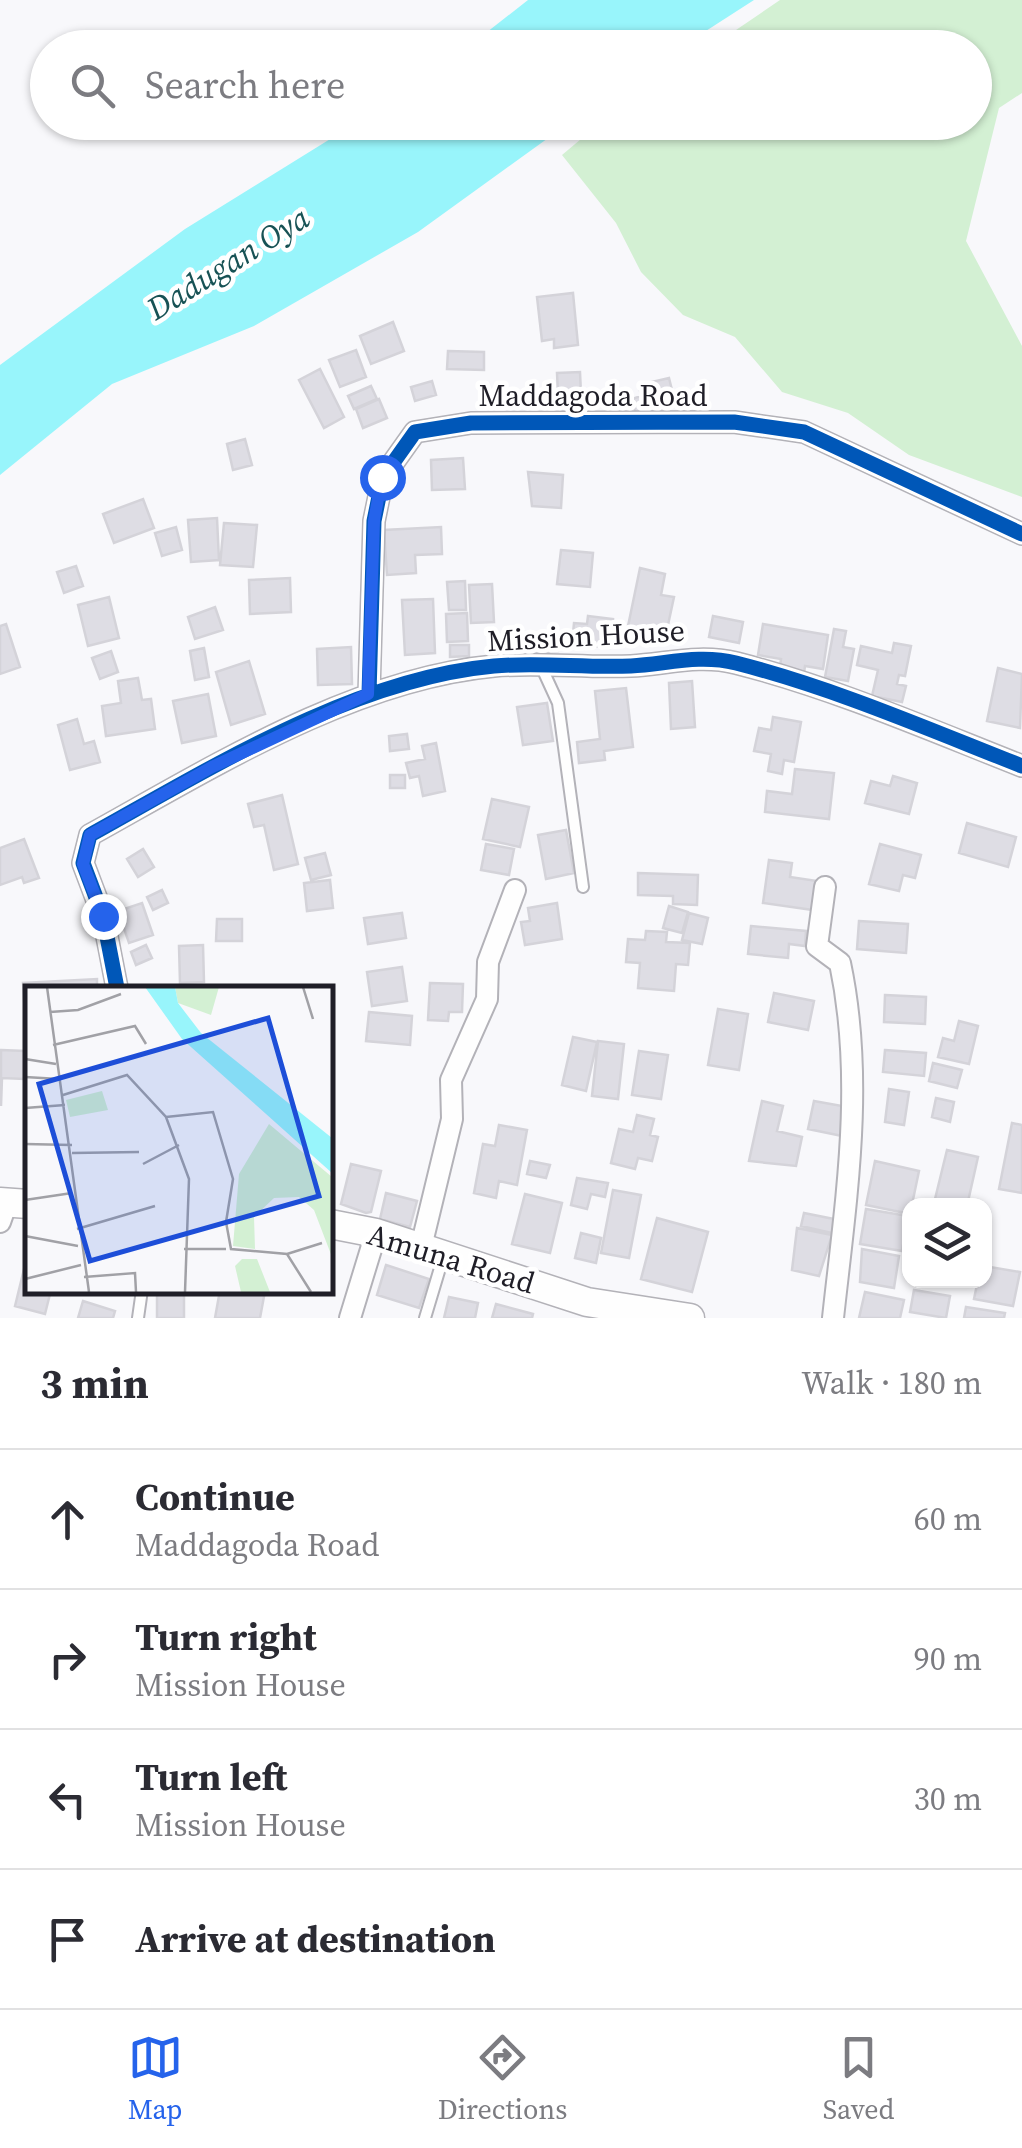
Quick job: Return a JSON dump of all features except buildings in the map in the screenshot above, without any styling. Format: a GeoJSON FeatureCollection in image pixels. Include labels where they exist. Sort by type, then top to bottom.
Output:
{"type":"FeatureCollection","features":[{"type":"Feature","properties":{"kind":"street","name":"Maddagoda Road"},"geometry":{"type":"LineString","coordinates":[[368,694],[374,521],[382,477],[415,432],[472,423],[715,422],[804,432],[1022,534]]}},
{"type":"Feature","properties":{"kind":"street","name":"Mission House"},"geometry":{"type":"LineString","coordinates":[[116,986],[103,916],[83,864],[90,835],[212,767],[368,694],[491,666],[633,666],[700,657],[735,663],[842,696],[1022,766]]}},
{"type":"Feature","properties":{"kind":"street"},"geometry":{"type":"LineString","coordinates":[[825,888],[817,946],[840,963],[851,1014],[854,1099],[833,1318]]}},
{"type":"Feature","properties":{"kind":"street"},"geometry":{"type":"LineString","coordinates":[[432,1252],[452,1119],[451,1080],[487,999],[488,962],[515,890]]}},
{"type":"Feature","properties":{"kind":"street","name":"Amuna Road"},"geometry":{"type":"LineString","coordinates":[[332,1224],[376,1233],[630,1314],[690,1318]]}},
{"type":"Feature","properties":{"kind":"street"},"geometry":{"type":"LineString","coordinates":[[350,1318],[376,1233]]}},
{"type":"Feature","properties":{"kind":"lane"},"geometry":{"type":"LineString","coordinates":[[540,665],[558,702],[583,887]]}},
{"type":"Feature","properties":{"kind":"lane"},"geometry":{"type":"LineString","coordinates":[[425,1318],[432,1252]]}},
{"type":"Feature","properties":{"kind":"lane"},"geometry":{"type":"LineString","coordinates":[[138,1318],[142,1293]]}},
{"type":"Feature","properties":{"kind":"green space"},"geometry":{"type":"Polygon","coordinates":[[[780,0],[1022,0],[1022,93],[999,108],[992,136],[992,30],[736,30],[780,0]]]}},
{"type":"Feature","properties":{"kind":"green space"},"geometry":{"type":"Polygon","coordinates":[[[580,140],[991,140],[966,241],[1022,346],[1022,497],[909,455],[848,413],[782,392],[735,337],[683,315],[641,272],[616,223],[562,155],[580,140]]]}},
{"type":"Feature","properties":{"kind":"water"},"geometry":{"type":"Polygon","coordinates":[[[528,0],[754,0],[707,30],[490,30],[528,0]]]}},
{"type":"Feature","properties":{"kind":"water","name":"Dadugan Oya"},"geometry":{"type":"Polygon","coordinates":[[[329,140],[545,140],[418,232],[254,326],[112,384],[0,475],[0,365],[185,229],[329,140]]]}},
{"type":"Feature","properties":{"kind":"cycle path"},"geometry":{"type":"LineString","coordinates":[[369,694],[374,521],[383,477],[415,432],[471,423],[734,422],[804,432],[1022,534]]}},
{"type":"Feature","properties":{"kind":"cycle path"},"geometry":{"type":"LineString","coordinates":[[117,986],[103,916],[83,863],[90,835],[284,730],[388,688],[441,674],[511,665],[614,666],[722,660],[845,697],[1022,766]]}},
{"type":"Feature","properties":{"kind":"route"},"geometry":{"type":"LineString","coordinates":[[103,916],[83,864],[90,835],[212,767],[368,694],[374,636],[374,521],[382,477]]}}]}
